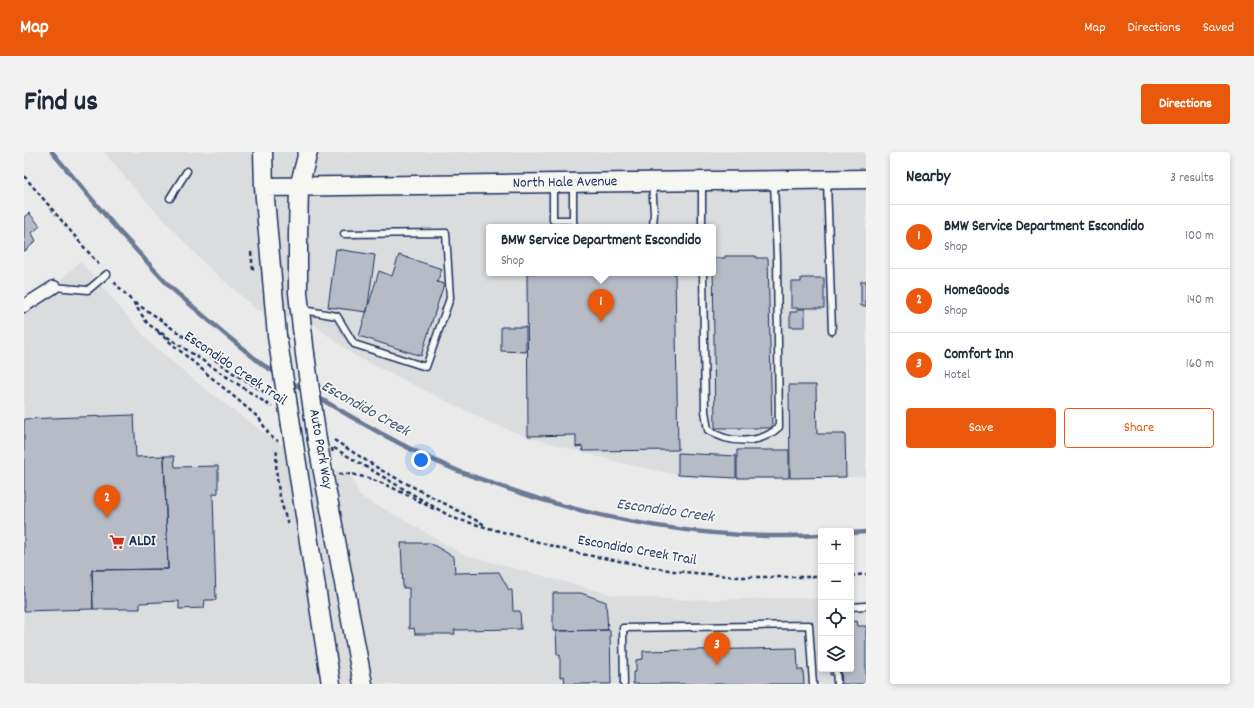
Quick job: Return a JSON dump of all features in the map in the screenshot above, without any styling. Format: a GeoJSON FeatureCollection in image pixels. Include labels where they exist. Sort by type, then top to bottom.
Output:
{"type":"FeatureCollection","features":[{"type":"Feature","properties":{"kind":"main road","name":"Auto Park Way"},"geometry":{"type":"LineString","coordinates":[[263,152],[264,187],[277,336],[331,684]]}},
{"type":"Feature","properties":{"kind":"main road","name":"Auto Park Way"},"geometry":{"type":"LineString","coordinates":[[308,152],[299,187],[298,269],[300,310],[305,354],[323,442],[324,475],[363,684]]}},
{"type":"Feature","properties":{"kind":"main road","name":"North Hale Avenue"},"geometry":{"type":"LineString","coordinates":[[264,187],[866,179]]}},
{"type":"Feature","properties":{"kind":"main road"},"geometry":{"type":"LineString","coordinates":[[301,489],[312,492],[317,498],[324,522],[330,530],[334,531]]}},
{"type":"Feature","properties":{"kind":"street"},"geometry":{"type":"LineString","coordinates":[[24,306],[54,287]]}},
{"type":"Feature","properties":{"kind":"lane"},"geometry":{"type":"LineString","coordinates":[[170,198],[187,171]]}},
{"type":"Feature","properties":{"kind":"lane"},"geometry":{"type":"LineString","coordinates":[[827,179],[832,331]]}},
{"type":"Feature","properties":{"kind":"lane"},"geometry":{"type":"LineString","coordinates":[[703,276],[705,411],[708,430],[716,435],[738,441],[772,434],[779,427],[777,259],[774,180]]}},
{"type":"Feature","properties":{"kind":"lane"},"geometry":{"type":"LineString","coordinates":[[702,181],[702,224]]}},
{"type":"Feature","properties":{"kind":"lane"},"geometry":{"type":"LineString","coordinates":[[573,182],[574,224]]}},
{"type":"Feature","properties":{"kind":"lane"},"geometry":{"type":"LineString","coordinates":[[652,182],[653,224]]}},
{"type":"Feature","properties":{"kind":"lane"},"geometry":{"type":"LineString","coordinates":[[553,183],[554,220],[573,220]]}},
{"type":"Feature","properties":{"kind":"lane"},"geometry":{"type":"LineString","coordinates":[[300,310],[337,316],[354,344],[426,367],[450,298],[446,233],[344,234]]}},
{"type":"Feature","properties":{"kind":"lane"},"geometry":{"type":"LineString","coordinates":[[54,287],[88,290],[107,274]]}},
{"type":"Feature","properties":{"kind":"lane"},"geometry":{"type":"LineString","coordinates":[[854,607],[866,606]]}},
{"type":"Feature","properties":{"kind":"lane"},"geometry":{"type":"LineString","coordinates":[[624,684],[623,628],[810,625],[813,684]]}},
{"type":"Feature","properties":{"kind":"lane"},"geometry":{"type":"LineString","coordinates":[[836,672],[837,684]]}},
{"type":"Feature","properties":{"kind":"path","name":"Escondido Creek Trail"},"geometry":{"type":"LineString","coordinates":[[24,176],[107,274],[133,302],[148,324],[259,418],[274,439],[278,442],[294,443]]}},
{"type":"Feature","properties":{"kind":"path","name":"Escondido Creek Trail"},"geometry":{"type":"LineString","coordinates":[[148,324],[276,409]]}},
{"type":"Feature","properties":{"kind":"path","name":"Escondido Creek Trail"},"geometry":{"type":"LineString","coordinates":[[323,442],[453,518]]}},
{"type":"Feature","properties":{"kind":"path","name":"Escondido Creek Trail"},"geometry":{"type":"LineString","coordinates":[[324,475],[346,473],[357,475],[404,493],[453,518],[581,554],[674,570],[739,577],[818,577]]}},
{"type":"Feature","properties":{"kind":"path"},"geometry":{"type":"LineString","coordinates":[[854,576],[866,574]]}},
{"type":"Feature","properties":{"kind":"shaded area"},"geometry":{"type":"Polygon","coordinates":[[[104,152],[866,152],[866,476],[762,479],[688,477],[621,463],[528,437],[489,422],[355,356],[313,324],[257,310],[204,263],[135,189],[104,152]]]}},
{"type":"Feature","properties":{"kind":"shaded area"},"geometry":{"type":"Polygon","coordinates":[[[80,261],[153,346],[200,385],[276,442],[352,478],[360,497],[394,514],[462,554],[613,595],[677,600],[818,598],[818,672],[854,672],[854,601],[866,600],[866,684],[24,684],[24,306],[54,287],[80,261]]]}},
{"type":"Feature","properties":{"kind":"building"},"geometry":{"type":"Polygon","coordinates":[[[29,213],[40,226],[32,233],[36,241],[24,251],[24,217],[29,213]]]}},
{"type":"Feature","properties":{"kind":"building"},"geometry":{"type":"Polygon","coordinates":[[[336,249],[375,255],[367,312],[328,307],[336,249]]]}},
{"type":"Feature","properties":{"kind":"building"},"geometry":{"type":"Polygon","coordinates":[[[399,255],[442,269],[437,282],[444,284],[421,356],[359,336],[379,271],[392,276],[399,255]]]}},
{"type":"Feature","properties":{"kind":"building"},"geometry":{"type":"Polygon","coordinates":[[[725,256],[756,256],[756,258],[768,258],[772,428],[715,428],[713,276],[716,276],[716,258],[725,258],[725,256]]]}},
{"type":"Feature","properties":{"kind":"building"},"geometry":{"type":"Polygon","coordinates":[[[527,276],[675,276],[678,450],[583,451],[582,446],[576,447],[576,435],[528,436],[527,276]]]}},
{"type":"Feature","properties":{"kind":"building"},"geometry":{"type":"Polygon","coordinates":[[[801,278],[824,278],[824,308],[791,308],[791,282],[801,282],[801,278]]]}},
{"type":"Feature","properties":{"kind":"building"},"geometry":{"type":"Polygon","coordinates":[[[861,281],[866,281],[866,306],[861,306],[861,281]]]}},
{"type":"Feature","properties":{"kind":"building"},"geometry":{"type":"Polygon","coordinates":[[[797,309],[805,309],[805,327],[790,327],[790,312],[797,312],[797,309]]]}},
{"type":"Feature","properties":{"kind":"building"},"geometry":{"type":"Polygon","coordinates":[[[501,327],[526,327],[526,352],[501,351],[501,327]]]}},
{"type":"Feature","properties":{"kind":"building"},"geometry":{"type":"Polygon","coordinates":[[[789,385],[816,385],[817,434],[845,434],[846,477],[790,478],[789,385]]]}},
{"type":"Feature","properties":{"kind":"building"},"geometry":{"type":"Polygon","coordinates":[[[134,415],[136,457],[164,456],[168,569],[92,570],[93,609],[24,611],[24,419],[134,415]]]}},
{"type":"Feature","properties":{"kind":"building"},"geometry":{"type":"Polygon","coordinates":[[[737,450],[789,450],[789,478],[737,478],[737,450]]]}},
{"type":"Feature","properties":{"kind":"building"},"geometry":{"type":"Polygon","coordinates":[[[678,453],[736,456],[736,478],[678,475],[678,453]]]}},
{"type":"Feature","properties":{"kind":"building"},"geometry":{"type":"Polygon","coordinates":[[[164,456],[174,456],[175,467],[218,466],[218,493],[213,494],[216,600],[205,600],[204,608],[179,609],[179,601],[140,603],[140,609],[93,609],[92,570],[168,569],[164,456]]]}},
{"type":"Feature","properties":{"kind":"building"},"geometry":{"type":"Polygon","coordinates":[[[401,543],[430,543],[454,557],[455,573],[499,572],[509,590],[512,590],[513,611],[520,611],[521,629],[454,630],[455,634],[415,634],[414,628],[409,629],[409,588],[403,588],[401,543]]]}},
{"type":"Feature","properties":{"kind":"building"},"geometry":{"type":"Polygon","coordinates":[[[553,593],[581,593],[606,602],[608,630],[553,631],[553,593]]]}},
{"type":"Feature","properties":{"kind":"building"},"geometry":{"type":"Polygon","coordinates":[[[857,621],[858,626],[866,626],[866,684],[842,684],[841,672],[854,672],[854,622],[857,621]]]}},
{"type":"Feature","properties":{"kind":"building"},"geometry":{"type":"Polygon","coordinates":[[[610,630],[611,684],[565,684],[564,676],[560,677],[560,655],[557,655],[556,631],[610,630]]]}},
{"type":"Feature","properties":{"kind":"building"},"geometry":{"type":"Polygon","coordinates":[[[797,648],[798,670],[803,670],[804,684],[633,684],[633,672],[636,672],[636,660],[643,659],[643,651],[797,648]]]}},
{"type":"Feature","properties":{"kind":"building"},"geometry":{"type":"Polygon","coordinates":[[[830,672],[841,672],[841,675],[830,675],[830,672]]]}},
{"type":"Feature","properties":{"kind":"waterway","name":"Escondido Creek"},"geometry":{"type":"LineString","coordinates":[[52,152],[117,229],[170,287],[263,365],[278,374]]}},
{"type":"Feature","properties":{"kind":"waterway","name":"Escondido Creek"},"geometry":{"type":"LineString","coordinates":[[290,381],[306,391]]}},
{"type":"Feature","properties":{"kind":"waterway","name":"Escondido Creek"},"geometry":{"type":"LineString","coordinates":[[316,396],[398,443],[432,459],[494,484],[533,497],[614,518],[655,526],[738,535],[818,535]]}},
{"type":"Feature","properties":{"kind":"waterway","name":"Escondido Creek"},"geometry":{"type":"LineString","coordinates":[[854,533],[866,532]]}},
{"type":"Feature","properties":{"kind":"place","name":"BMW Service Department Escondido"},"geometry":{"type":"Point","coordinates":[601,322]}},
{"type":"Feature","properties":{"kind":"place","name":"HomeGoods"},"geometry":{"type":"Point","coordinates":[107,518]}},
{"type":"Feature","properties":{"kind":"place","name":"ALDI"},"geometry":{"type":"Point","coordinates":[117,542]}},
{"type":"Feature","properties":{"kind":"place","name":"Comfort Inn"},"geometry":{"type":"Point","coordinates":[717,665]}}]}
